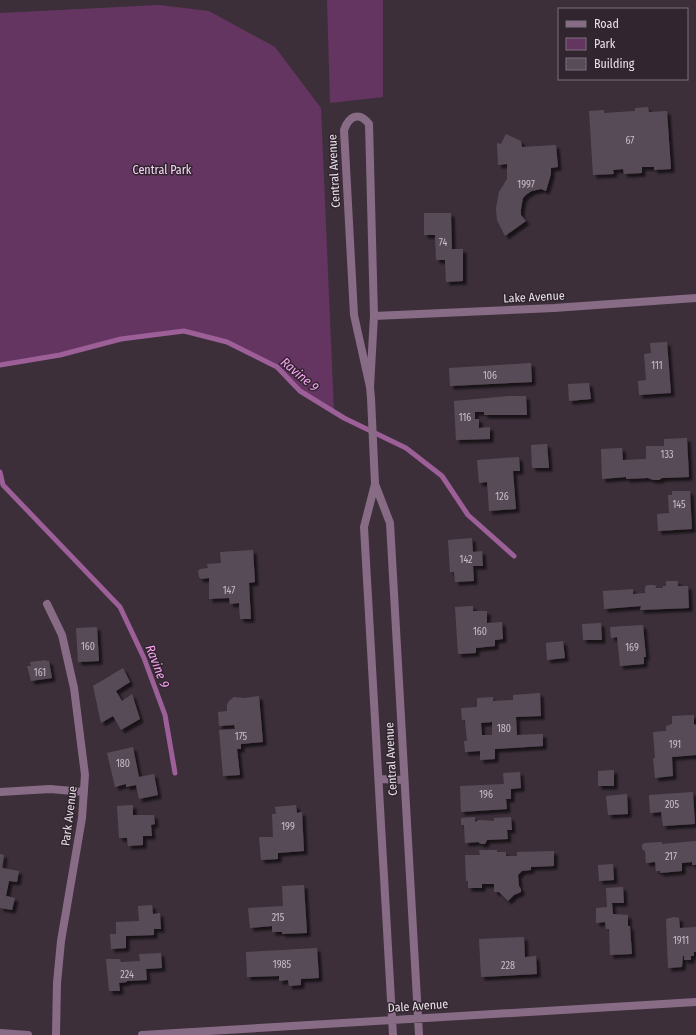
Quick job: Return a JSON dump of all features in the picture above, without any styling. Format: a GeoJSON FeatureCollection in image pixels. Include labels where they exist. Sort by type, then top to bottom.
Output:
{"type":"FeatureCollection","features":[{"type":"Feature","properties":{"kind":"street","name":"Central Avenue"},"geometry":{"type":"LineString","coordinates":[[370,387],[374,316],[369,124],[365,119],[359,116],[352,117],[346,122],[344,130],[354,316],[370,387],[371,398],[375,484],[364,527],[393,1035]]}},
{"type":"Feature","properties":{"kind":"street","name":"Lake Avenue"},"geometry":{"type":"LineString","coordinates":[[374,316],[554,308],[696,298]]}},
{"type":"Feature","properties":{"kind":"street","name":"Central Avenue"},"geometry":{"type":"LineString","coordinates":[[375,484],[390,523],[419,1035]]}},
{"type":"Feature","properties":{"kind":"street","name":"Park Avenue"},"geometry":{"type":"LineString","coordinates":[[47,604],[62,635],[74,688],[85,775],[82,818],[61,941],[57,983],[56,1035]]}},
{"type":"Feature","properties":{"kind":"street"},"geometry":{"type":"LineString","coordinates":[[379,779],[404,780]]}},
{"type":"Feature","properties":{"kind":"street"},"geometry":{"type":"LineString","coordinates":[[0,792],[50,789],[84,792]]}},
{"type":"Feature","properties":{"kind":"street","name":"Dale Avenue"},"geometry":{"type":"LineString","coordinates":[[142,1035],[696,1002]]}},
{"type":"Feature","properties":{"kind":"street"},"geometry":{"type":"LineString","coordinates":[[0,1033],[28,1035]]}},
{"type":"Feature","properties":{"kind":"green space"},"geometry":{"type":"Polygon","coordinates":[[[327,0],[383,0],[383,97],[330,103],[327,0]]]}},
{"type":"Feature","properties":{"kind":"green space","name":"Central Park"},"geometry":{"type":"Polygon","coordinates":[[[159,5],[209,11],[275,47],[321,108],[334,413],[300,391],[277,367],[227,342],[184,331],[121,339],[60,355],[0,365],[0,13],[159,5]]]}},
{"type":"Feature","properties":{"kind":"building"},"geometry":{"type":"Polygon","coordinates":[[[648,107],[649,112],[667,111],[671,169],[654,170],[654,167],[642,167],[642,173],[624,174],[623,169],[613,170],[614,174],[593,175],[589,111],[604,110],[604,113],[635,111],[635,108],[648,107]]]}},
{"type":"Feature","properties":{"kind":"building"},"geometry":{"type":"Polygon","coordinates":[[[506,134],[521,141],[522,147],[556,145],[558,167],[551,168],[551,174],[546,191],[541,189],[532,191],[523,198],[521,215],[526,221],[505,236],[497,220],[496,208],[499,192],[507,179],[507,164],[498,165],[497,143],[501,144],[506,134]]]}},
{"type":"Feature","properties":{"kind":"building"},"geometry":{"type":"Polygon","coordinates":[[[424,213],[451,213],[452,249],[463,249],[463,281],[446,282],[445,260],[436,260],[435,235],[424,235],[424,213]]]}},
{"type":"Feature","properties":{"kind":"building"},"geometry":{"type":"Polygon","coordinates":[[[667,342],[671,393],[639,395],[638,381],[646,380],[644,354],[651,353],[650,343],[667,342]]]}},
{"type":"Feature","properties":{"kind":"building"},"geometry":{"type":"Polygon","coordinates":[[[531,363],[532,382],[450,386],[449,368],[531,363]]]}},
{"type":"Feature","properties":{"kind":"building"},"geometry":{"type":"Polygon","coordinates":[[[589,383],[591,399],[569,401],[568,384],[589,383]]]}},
{"type":"Feature","properties":{"kind":"building"},"geometry":{"type":"Polygon","coordinates":[[[526,396],[527,415],[484,415],[484,412],[475,412],[475,419],[479,419],[479,428],[490,427],[490,439],[456,440],[454,401],[526,396]]]}},
{"type":"Feature","properties":{"kind":"building"},"geometry":{"type":"Polygon","coordinates":[[[687,438],[689,477],[662,478],[659,480],[648,478],[626,479],[626,477],[602,479],[601,449],[622,448],[623,460],[646,459],[646,446],[664,446],[664,439],[687,438]]]}},
{"type":"Feature","properties":{"kind":"building"},"geometry":{"type":"Polygon","coordinates":[[[547,444],[549,468],[532,468],[531,445],[547,444]]]}},
{"type":"Feature","properties":{"kind":"building"},"geometry":{"type":"Polygon","coordinates":[[[519,457],[520,471],[513,471],[516,509],[489,511],[487,482],[479,483],[477,460],[519,457]]]}},
{"type":"Feature","properties":{"kind":"building"},"geometry":{"type":"Polygon","coordinates":[[[672,491],[690,491],[692,529],[658,531],[657,514],[669,513],[668,495],[672,495],[672,491]]]}},
{"type":"Feature","properties":{"kind":"building"},"geometry":{"type":"Polygon","coordinates":[[[472,538],[473,552],[482,551],[483,566],[473,566],[474,581],[455,582],[454,572],[450,572],[448,540],[472,538]]]}},
{"type":"Feature","properties":{"kind":"building"},"geometry":{"type":"Polygon","coordinates":[[[253,550],[255,582],[249,583],[251,619],[240,619],[239,603],[230,604],[229,598],[209,599],[209,578],[201,579],[198,571],[200,569],[208,568],[207,564],[221,563],[220,552],[253,550]]]}},
{"type":"Feature","properties":{"kind":"building"},"geometry":{"type":"Polygon","coordinates":[[[666,581],[678,581],[678,586],[688,586],[689,608],[640,610],[641,606],[604,609],[603,591],[633,589],[633,594],[645,593],[645,587],[647,585],[654,585],[656,588],[663,588],[663,586],[666,586],[666,581]]]}},
{"type":"Feature","properties":{"kind":"building"},"geometry":{"type":"Polygon","coordinates":[[[473,606],[473,611],[487,611],[487,623],[502,622],[503,639],[495,640],[495,646],[476,648],[476,653],[458,654],[455,607],[473,606]]]}},
{"type":"Feature","properties":{"kind":"building"},"geometry":{"type":"Polygon","coordinates":[[[601,623],[602,640],[583,640],[582,624],[601,623]]]}},
{"type":"Feature","properties":{"kind":"building"},"geometry":{"type":"Polygon","coordinates":[[[643,625],[646,657],[644,657],[644,664],[620,666],[617,637],[611,638],[610,627],[643,625]]]}},
{"type":"Feature","properties":{"kind":"building"},"geometry":{"type":"Polygon","coordinates":[[[97,627],[99,661],[78,662],[76,628],[97,627]]]}},
{"type":"Feature","properties":{"kind":"building"},"geometry":{"type":"Polygon","coordinates":[[[563,641],[565,658],[547,660],[546,643],[563,641]]]}},
{"type":"Feature","properties":{"kind":"building"},"geometry":{"type":"Polygon","coordinates":[[[49,661],[52,678],[31,681],[27,666],[31,666],[30,662],[49,661]]]}},
{"type":"Feature","properties":{"kind":"building"},"geometry":{"type":"Polygon","coordinates":[[[123,668],[130,682],[116,691],[122,701],[132,694],[140,719],[121,730],[113,716],[101,723],[93,686],[123,668]]]}},
{"type":"Feature","properties":{"kind":"building"},"geometry":{"type":"Polygon","coordinates":[[[540,693],[541,716],[516,717],[517,735],[543,734],[543,746],[495,749],[495,759],[480,760],[480,751],[465,752],[464,741],[467,741],[465,720],[462,720],[461,708],[477,707],[477,698],[493,697],[493,701],[513,700],[513,695],[540,693]],[[492,722],[481,723],[482,735],[492,735],[492,722]]]}},
{"type":"Feature","properties":{"kind":"building"},"geometry":{"type":"Polygon","coordinates":[[[259,696],[263,742],[241,744],[241,749],[237,749],[240,775],[223,776],[219,730],[235,729],[234,725],[219,726],[218,712],[227,711],[229,701],[234,697],[245,698],[259,696]]]}},
{"type":"Feature","properties":{"kind":"building"},"geometry":{"type":"Polygon","coordinates":[[[694,715],[694,724],[696,725],[696,755],[672,757],[673,776],[655,778],[653,732],[666,731],[666,726],[672,724],[672,716],[694,715]]]}},
{"type":"Feature","properties":{"kind":"building"},"geometry":{"type":"Polygon","coordinates":[[[133,747],[139,777],[154,774],[158,795],[139,799],[136,785],[126,787],[126,784],[115,787],[107,753],[133,747]]]}},
{"type":"Feature","properties":{"kind":"building"},"geometry":{"type":"Polygon","coordinates":[[[614,770],[614,786],[598,786],[598,771],[614,770]]]}},
{"type":"Feature","properties":{"kind":"building"},"geometry":{"type":"Polygon","coordinates":[[[520,772],[521,788],[511,789],[511,799],[506,799],[507,809],[461,812],[460,786],[504,784],[503,773],[520,772]]]}},
{"type":"Feature","properties":{"kind":"building"},"geometry":{"type":"Polygon","coordinates":[[[693,792],[695,824],[663,826],[661,812],[650,813],[649,795],[693,792]]]}},
{"type":"Feature","properties":{"kind":"building"},"geometry":{"type":"Polygon","coordinates":[[[627,794],[628,814],[608,815],[606,796],[627,794]]]}},
{"type":"Feature","properties":{"kind":"building"},"geometry":{"type":"Polygon","coordinates":[[[133,805],[133,815],[154,815],[155,824],[151,825],[152,836],[143,836],[143,845],[128,846],[127,838],[119,838],[117,806],[133,805]]]}},
{"type":"Feature","properties":{"kind":"building"},"geometry":{"type":"Polygon","coordinates":[[[296,805],[297,813],[302,812],[304,851],[278,853],[278,859],[261,860],[259,837],[273,837],[272,814],[276,814],[275,807],[296,805]]]}},
{"type":"Feature","properties":{"kind":"building"},"geometry":{"type":"Polygon","coordinates":[[[475,817],[475,822],[479,820],[494,821],[494,818],[511,817],[512,830],[507,830],[508,839],[487,840],[485,844],[478,842],[465,843],[464,825],[461,825],[461,818],[475,817]]]}},
{"type":"Feature","properties":{"kind":"building"},"geometry":{"type":"Polygon","coordinates":[[[696,841],[696,865],[692,865],[692,862],[682,863],[682,871],[660,873],[660,871],[656,871],[655,862],[646,863],[645,851],[642,849],[642,845],[644,843],[662,842],[662,844],[696,841]]]}},
{"type":"Feature","properties":{"kind":"building"},"geometry":{"type":"Polygon","coordinates":[[[479,850],[497,850],[497,852],[506,852],[506,856],[517,856],[517,852],[554,851],[554,866],[531,867],[531,870],[522,871],[518,875],[521,892],[514,895],[508,901],[499,892],[494,892],[494,884],[482,884],[482,888],[468,888],[468,881],[466,881],[465,855],[480,855],[479,850]]]}},
{"type":"Feature","properties":{"kind":"building"},"geometry":{"type":"Polygon","coordinates":[[[0,854],[4,855],[2,868],[19,871],[17,882],[9,881],[6,896],[15,898],[12,910],[0,908],[0,854]]]}},
{"type":"Feature","properties":{"kind":"building"},"geometry":{"type":"Polygon","coordinates":[[[613,864],[614,880],[599,881],[598,865],[613,864]]]}},
{"type":"Feature","properties":{"kind":"building"},"geometry":{"type":"Polygon","coordinates":[[[304,885],[307,933],[282,934],[282,932],[272,932],[272,926],[250,928],[248,908],[283,906],[282,886],[304,885]]]}},
{"type":"Feature","properties":{"kind":"building"},"geometry":{"type":"Polygon","coordinates":[[[623,887],[624,903],[612,903],[613,914],[628,915],[632,954],[610,955],[609,929],[606,929],[605,922],[596,923],[596,908],[607,907],[606,888],[623,887]]]}},
{"type":"Feature","properties":{"kind":"building"},"geometry":{"type":"Polygon","coordinates":[[[152,905],[153,914],[160,913],[161,929],[154,929],[154,935],[126,936],[126,948],[111,949],[110,934],[116,934],[116,922],[139,921],[138,906],[152,905]]]}},
{"type":"Feature","properties":{"kind":"building"},"geometry":{"type":"Polygon","coordinates":[[[674,917],[679,918],[680,928],[696,927],[696,952],[694,952],[694,956],[691,956],[691,960],[684,960],[683,956],[682,967],[668,968],[666,919],[674,917]]]}},
{"type":"Feature","properties":{"kind":"building"},"geometry":{"type":"Polygon","coordinates":[[[524,937],[525,957],[536,956],[537,974],[481,977],[479,939],[524,937]]]}},
{"type":"Feature","properties":{"kind":"building"},"geometry":{"type":"Polygon","coordinates":[[[317,948],[319,978],[301,979],[301,985],[289,986],[288,980],[279,981],[279,976],[247,977],[246,952],[317,948]]]}},
{"type":"Feature","properties":{"kind":"building"},"geometry":{"type":"Polygon","coordinates":[[[161,953],[162,968],[146,969],[147,980],[119,983],[120,991],[109,991],[106,959],[120,959],[121,962],[140,961],[139,954],[161,953]]]}},
{"type":"Feature","properties":{"kind":"waterway","name":"Ravine 9"},"geometry":{"type":"LineString","coordinates":[[0,365],[60,355],[121,339],[184,331],[227,342],[277,367],[300,391],[344,418],[406,448],[442,476],[468,515],[514,556]]}},
{"type":"Feature","properties":{"kind":"waterway","name":"Ravine 9"},"geometry":{"type":"LineString","coordinates":[[0,472],[3,485],[120,607],[144,658],[165,715],[175,773]]}}]}
